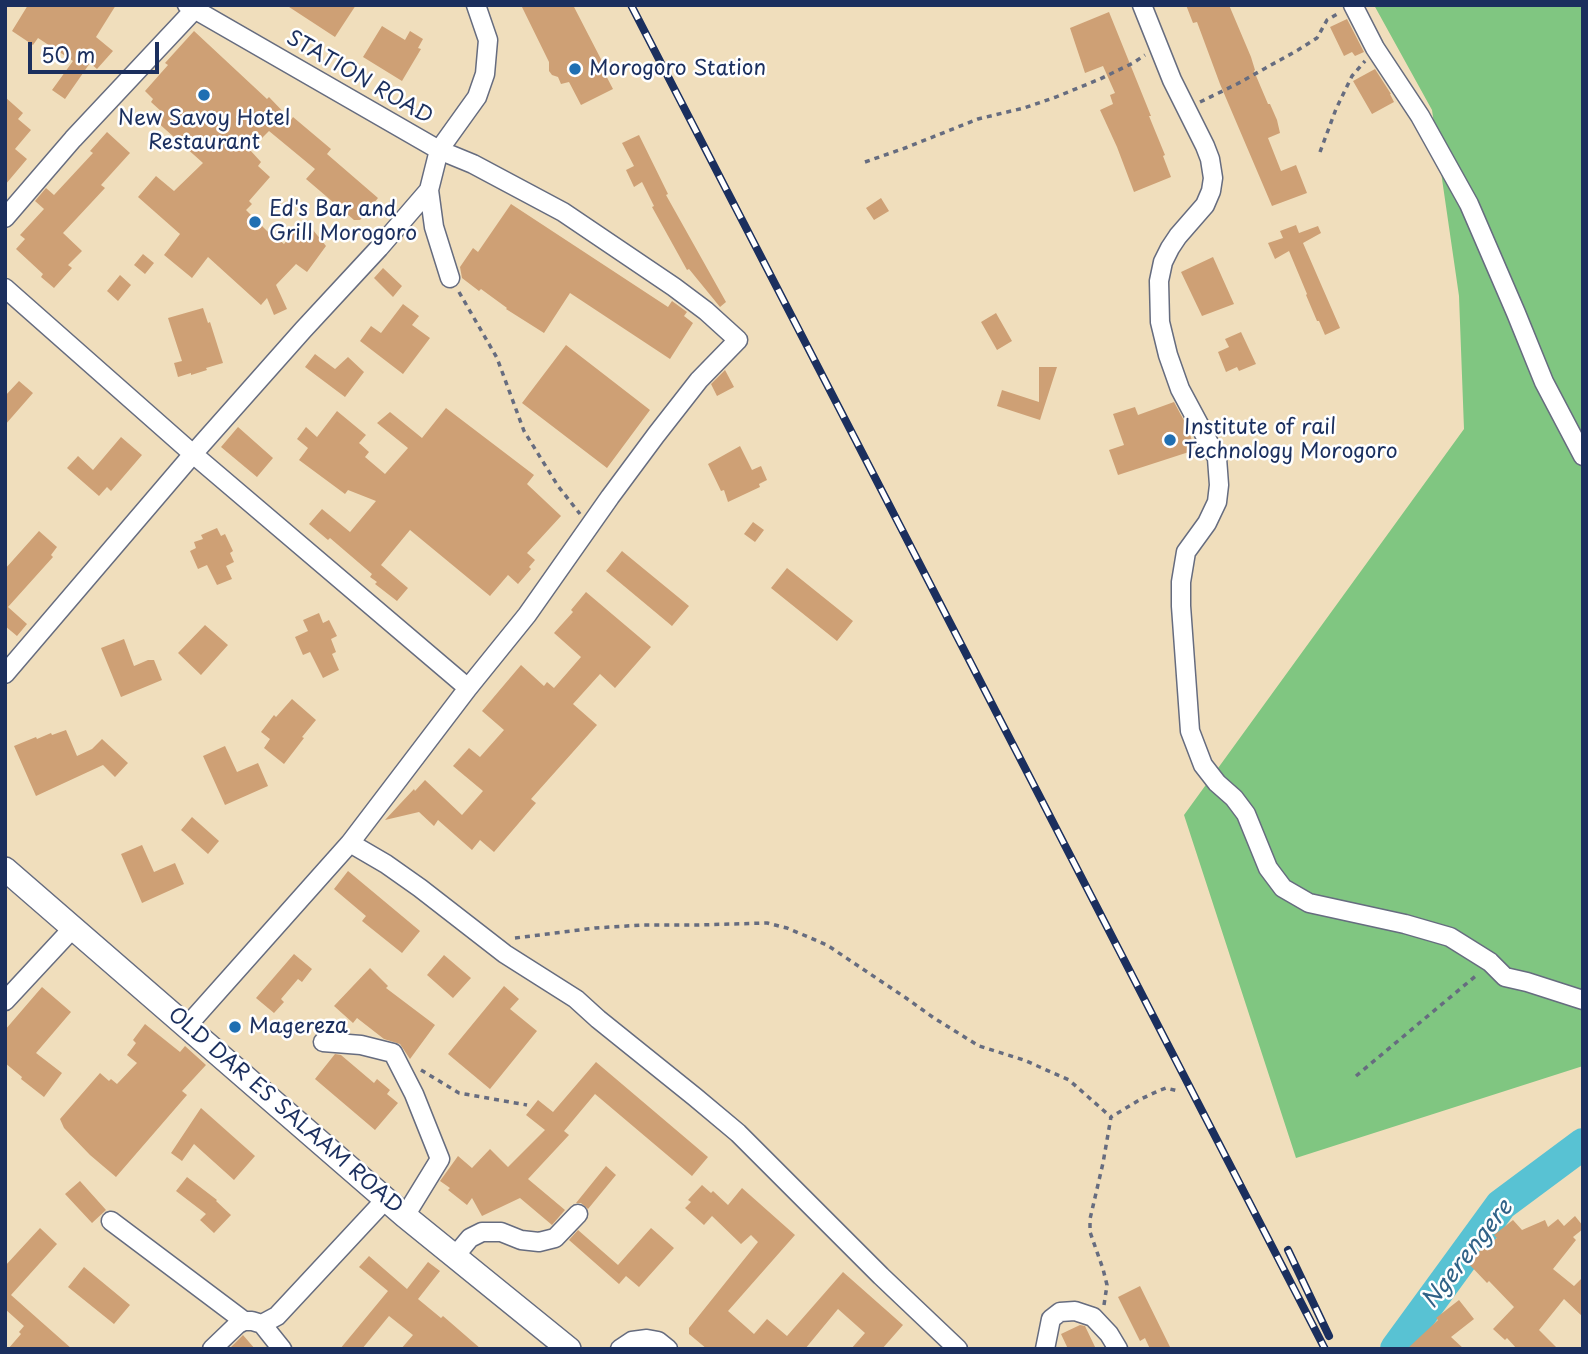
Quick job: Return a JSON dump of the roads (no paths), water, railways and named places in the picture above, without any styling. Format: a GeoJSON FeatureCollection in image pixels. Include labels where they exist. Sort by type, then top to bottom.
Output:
{"type":"FeatureCollection","features":[{"type":"Feature","properties":{"kind":"main road","name":"OLD DAR ES SALAAM ROAD"},"geometry":{"type":"LineString","coordinates":[[5,869],[405,1216],[569,1349]]}},
{"type":"Feature","properties":{"kind":"street"},"geometry":{"type":"LineString","coordinates":[[450,278],[434,227],[429,190],[439,150],[477,97],[485,75],[488,40],[476,5]]}},
{"type":"Feature","properties":{"kind":"street"},"geometry":{"type":"LineString","coordinates":[[1142,5],[1171,80],[1210,159],[1213,178],[1212,191],[1205,205],[1178,236],[1163,262],[1159,281],[1160,322],[1168,355],[1180,389],[1217,458],[1217,502],[1207,523],[1186,552],[1181,582],[1190,732],[1203,765],[1245,814],[1268,867],[1283,888],[1309,903],[1450,937],[1490,962],[1505,977],[1583,1000]]}},
{"type":"Feature","properties":{"kind":"street"},"geometry":{"type":"LineString","coordinates":[[1353,6],[1375,48],[1420,116],[1469,204],[1544,382],[1583,456]]}},
{"type":"Feature","properties":{"kind":"street"},"geometry":{"type":"LineString","coordinates":[[5,218],[191,7]]}},
{"type":"Feature","properties":{"kind":"street","name":"STATION ROAD"},"geometry":{"type":"LineString","coordinates":[[191,7],[439,150],[473,164],[563,212],[674,286],[738,340],[699,380],[656,435],[527,615],[468,688]]}},
{"type":"Feature","properties":{"kind":"street"},"geometry":{"type":"LineString","coordinates":[[5,674],[192,454],[429,190]]}},
{"type":"Feature","properties":{"kind":"street"},"geometry":{"type":"LineString","coordinates":[[5,288],[192,454],[468,688],[350,843],[187,1026]]}},
{"type":"Feature","properties":{"kind":"street"},"geometry":{"type":"LineString","coordinates":[[350,843],[386,864],[505,954],[576,999],[738,1133],[958,1349]]}},
{"type":"Feature","properties":{"kind":"street"},"geometry":{"type":"LineString","coordinates":[[5,1000],[73,928]]}},
{"type":"Feature","properties":{"kind":"street"},"geometry":{"type":"LineString","coordinates":[[323,1042],[361,1045],[393,1053],[414,1094],[440,1159],[405,1216]]}},
{"type":"Feature","properties":{"kind":"street"},"geometry":{"type":"LineString","coordinates":[[212,1349],[238,1324],[253,1323],[277,1315],[285,1309],[386,1199]]}},
{"type":"Feature","properties":{"kind":"street"},"geometry":{"type":"LineString","coordinates":[[455,1256],[470,1238],[482,1232],[501,1232],[521,1240],[539,1242],[555,1238],[578,1214]]}},
{"type":"Feature","properties":{"kind":"street"},"geometry":{"type":"LineString","coordinates":[[111,1222],[253,1323],[282,1349]]}},
{"type":"Feature","properties":{"kind":"street"},"geometry":{"type":"LineString","coordinates":[[1045,1349],[1051,1319],[1060,1312],[1075,1311],[1093,1317],[1109,1334],[1118,1349]]}},
{"type":"Feature","properties":{"kind":"street"},"geometry":{"type":"LineString","coordinates":[[620,1349],[632,1341],[648,1339],[668,1349]]}},
{"type":"Feature","properties":{"kind":"waterway","name":"Ngerengere"},"geometry":{"type":"LineString","coordinates":[[1396,1349],[1501,1205],[1583,1144]]}},
{"type":"Feature","properties":{"kind":"railway"},"geometry":{"type":"LineString","coordinates":[[631,5],[1325,1349]]}},
{"type":"Feature","properties":{"kind":"railway"},"geometry":{"type":"LineString","coordinates":[[1288,1250],[1329,1336]]}},
{"type":"Feature","properties":{"kind":"place","name":"Morogoro Station"},"geometry":{"type":"Point","coordinates":[575,69]}},
{"type":"Feature","properties":{"kind":"place","name":"New Savoy Hotel Restaurant"},"geometry":{"type":"Point","coordinates":[204,95]}},
{"type":"Feature","properties":{"kind":"place","name":"Ed's Bar and Grill Morogoro"},"geometry":{"type":"Point","coordinates":[255,222]}},
{"type":"Feature","properties":{"kind":"place","name":"Institute of rail Technology Morogoro"},"geometry":{"type":"Point","coordinates":[1170,440]}},
{"type":"Feature","properties":{"kind":"place","name":"Magereza"},"geometry":{"type":"Point","coordinates":[235,1027]}}]}
